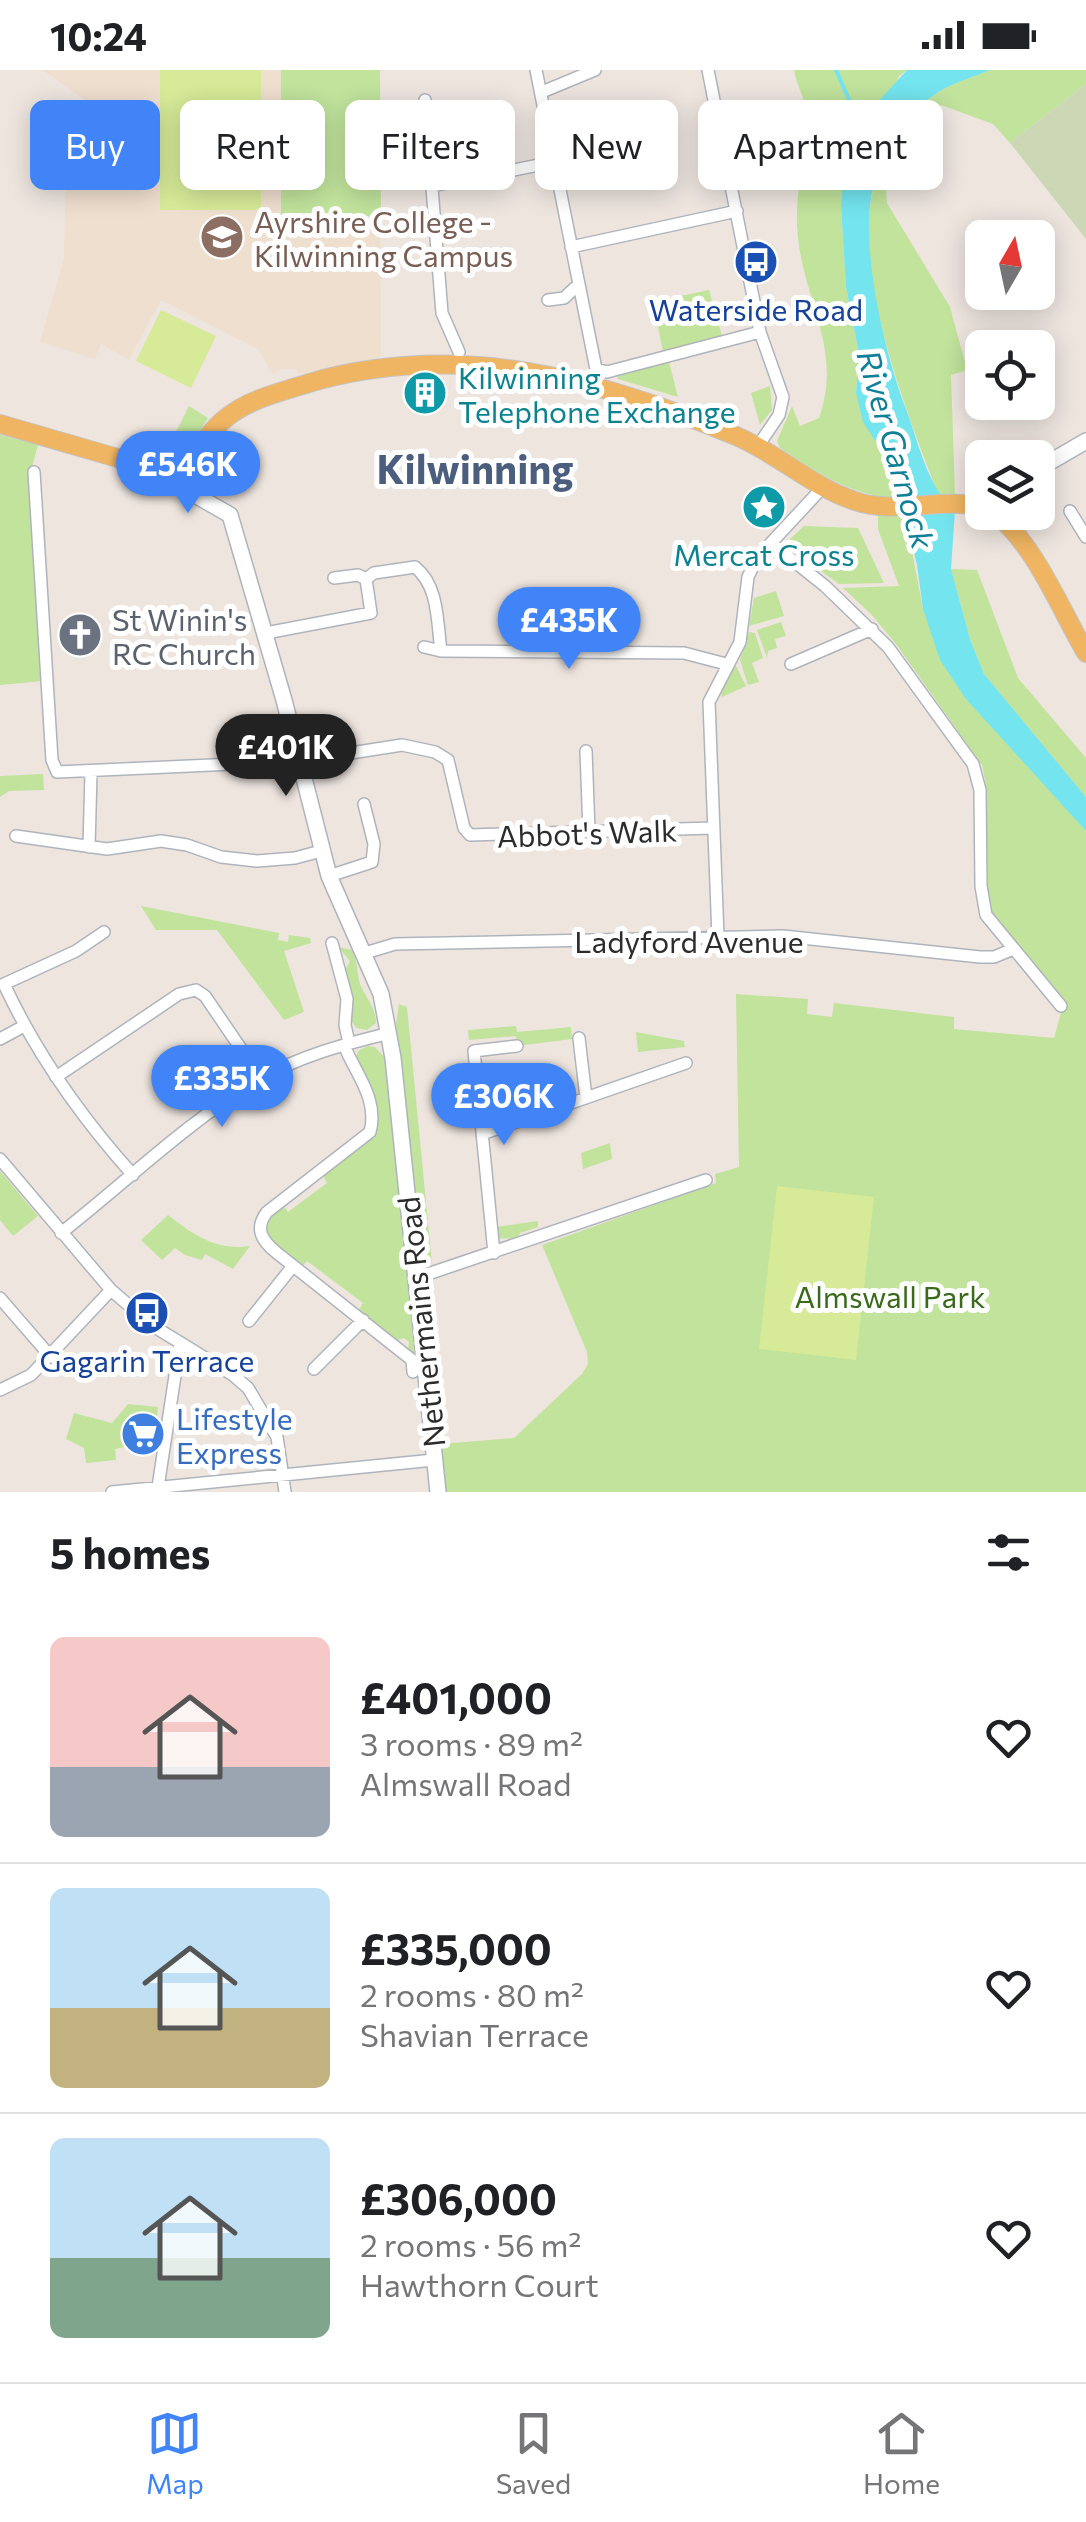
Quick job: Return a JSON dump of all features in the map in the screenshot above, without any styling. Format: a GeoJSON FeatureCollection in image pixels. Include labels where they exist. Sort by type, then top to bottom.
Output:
{"type":"FeatureCollection","features":[{"type":"Feature","properties":{"kind":"main road"},"geometry":{"type":"LineString","coordinates":[[0,424],[121,458],[176,484],[218,425],[247,404],[330,378],[424,364],[502,367],[556,377],[684,416],[758,446],[823,487],[854,501],[890,507],[965,504]]}},
{"type":"Feature","properties":{"kind":"main road"},"geometry":{"type":"LineString","coordinates":[[1055,458],[1086,441]]}},
{"type":"Feature","properties":{"kind":"main road","name":"Nethermains Road"},"geometry":{"type":"LineString","coordinates":[[176,484],[220,506],[232,519],[266,632],[335,897],[365,953],[381,994],[390,1033],[438,1492]]}},
{"type":"Feature","properties":{"kind":"main road"},"geometry":{"type":"LineString","coordinates":[[1011,530],[1080,628],[1086,653]]}},
{"type":"Feature","properties":{"kind":"street"},"geometry":{"type":"LineString","coordinates":[[536,70],[543,100]]}},
{"type":"Feature","properties":{"kind":"street"},"geometry":{"type":"LineString","coordinates":[[542,92],[595,70]]}},
{"type":"Feature","properties":{"kind":"street"},"geometry":{"type":"LineString","coordinates":[[708,70],[760,332],[783,403],[758,446]]}},
{"type":"Feature","properties":{"kind":"street"},"geometry":{"type":"LineString","coordinates":[[432,190],[442,312],[459,352]]}},
{"type":"Feature","properties":{"kind":"street"},"geometry":{"type":"LineString","coordinates":[[560,190],[593,364],[598,371],[607,372],[760,332]]}},
{"type":"Feature","properties":{"kind":"street"},"geometry":{"type":"LineString","coordinates":[[571,247],[736,211]]}},
{"type":"Feature","properties":{"kind":"street"},"geometry":{"type":"LineString","coordinates":[[548,300],[564,298],[578,285]]}},
{"type":"Feature","properties":{"kind":"street"},"geometry":{"type":"LineString","coordinates":[[34,472],[52,760],[57,772],[300,761]]}},
{"type":"Feature","properties":{"kind":"street"},"geometry":{"type":"LineString","coordinates":[[718,936],[708,708],[713,688],[740,642],[748,577],[758,558],[823,487]]}},
{"type":"Feature","properties":{"kind":"street"},"geometry":{"type":"LineString","coordinates":[[1070,511],[1086,537]]}},
{"type":"Feature","properties":{"kind":"street"},"geometry":{"type":"LineString","coordinates":[[771,543],[872,629],[974,764],[978,776],[983,905],[993,926],[1060,1006]]}},
{"type":"Feature","properties":{"kind":"street"},"geometry":{"type":"LineString","coordinates":[[366,579],[374,573],[415,567],[422,573],[434,596],[441,650]]}},
{"type":"Feature","properties":{"kind":"street"},"geometry":{"type":"LineString","coordinates":[[334,578],[358,575],[366,579]]}},
{"type":"Feature","properties":{"kind":"street"},"geometry":{"type":"LineString","coordinates":[[266,632],[368,616],[372,609],[366,579]]}},
{"type":"Feature","properties":{"kind":"street"},"geometry":{"type":"LineString","coordinates":[[791,664],[872,629]]}},
{"type":"Feature","properties":{"kind":"street"},"geometry":{"type":"LineString","coordinates":[[424,647],[684,653],[726,664]]}},
{"type":"Feature","properties":{"kind":"street","name":"Abbot's Walk"},"geometry":{"type":"LineString","coordinates":[[300,761],[402,745],[443,756],[450,764],[464,828],[474,835],[713,828]]}},
{"type":"Feature","properties":{"kind":"street"},"geometry":{"type":"LineString","coordinates":[[586,751],[589,831]]}},
{"type":"Feature","properties":{"kind":"street"},"geometry":{"type":"LineString","coordinates":[[89,848],[91,772]]}},
{"type":"Feature","properties":{"kind":"street"},"geometry":{"type":"LineString","coordinates":[[329,876],[372,862],[374,844],[364,804]]}},
{"type":"Feature","properties":{"kind":"street"},"geometry":{"type":"LineString","coordinates":[[16,836],[107,849],[161,842],[187,845],[221,857],[257,861],[295,858],[321,850]]}},
{"type":"Feature","properties":{"kind":"street"},"geometry":{"type":"LineString","coordinates":[[104,932],[76,951],[2,978],[24,1026],[72,1104],[132,1175]]}},
{"type":"Feature","properties":{"kind":"street","name":"Ladyford Avenue"},"geometry":{"type":"LineString","coordinates":[[365,953],[396,944],[718,936],[783,936],[987,958],[1012,950]]}},
{"type":"Feature","properties":{"kind":"street"},"geometry":{"type":"LineString","coordinates":[[332,944],[347,998],[346,1044],[365,1084],[372,1127],[367,1136],[264,1216],[260,1227],[264,1243],[412,1360],[413,1372]]}},
{"type":"Feature","properties":{"kind":"street"},"geometry":{"type":"LineString","coordinates":[[56,1077],[179,994],[196,990],[205,996],[260,1078]]}},
{"type":"Feature","properties":{"kind":"street"},"geometry":{"type":"LineString","coordinates":[[0,1039],[24,1026]]}},
{"type":"Feature","properties":{"kind":"street"},"geometry":{"type":"LineString","coordinates":[[61,1233],[260,1078],[346,1044],[390,1033]]}},
{"type":"Feature","properties":{"kind":"street"},"geometry":{"type":"LineString","coordinates":[[580,1038],[586,1098]]}},
{"type":"Feature","properties":{"kind":"street"},"geometry":{"type":"LineString","coordinates":[[494,1253],[474,1051],[518,1046]]}},
{"type":"Feature","properties":{"kind":"street"},"geometry":{"type":"LineString","coordinates":[[482,1134],[686,1063]]}},
{"type":"Feature","properties":{"kind":"street"},"geometry":{"type":"LineString","coordinates":[[0,1159],[112,1290],[153,1326],[248,1388],[277,1437],[285,1492]]}},
{"type":"Feature","properties":{"kind":"street"},"geometry":{"type":"LineString","coordinates":[[416,1278],[706,1180]]}},
{"type":"Feature","properties":{"kind":"street"},"geometry":{"type":"LineString","coordinates":[[249,1320],[292,1266]]}},
{"type":"Feature","properties":{"kind":"street"},"geometry":{"type":"LineString","coordinates":[[0,1390],[22,1382],[51,1357],[112,1290]]}},
{"type":"Feature","properties":{"kind":"street"},"geometry":{"type":"LineString","coordinates":[[0,1298],[51,1357]]}},
{"type":"Feature","properties":{"kind":"street"},"geometry":{"type":"LineString","coordinates":[[314,1369],[363,1320]]}},
{"type":"Feature","properties":{"kind":"street"},"geometry":{"type":"LineString","coordinates":[[158,1487],[180,1343]]}},
{"type":"Feature","properties":{"kind":"street"},"geometry":{"type":"LineString","coordinates":[[112,1492],[434,1460]]}},
{"type":"Feature","properties":{"kind":"shaded area","name":"Ayrshire College - Kilwinning Campus"},"geometry":{"type":"Polygon","coordinates":[[[43,70],[380,70],[380,100],[345,100],[345,190],[380,190],[381,357],[298,374],[296,369],[281,369],[273,374],[258,349],[161,300],[129,360],[101,344],[95,359],[40,342],[64,259],[66,190],[160,190],[160,100],[85,100],[43,70]]]}},
{"type":"Feature","properties":{"kind":"green space"},"geometry":{"type":"Polygon","coordinates":[[[160,70],[261,70],[261,100],[180,100],[180,190],[261,190],[261,210],[160,210],[160,70]]]}},
{"type":"Feature","properties":{"kind":"green space"},"geometry":{"type":"Polygon","coordinates":[[[281,70],[380,70],[380,100],[345,100],[345,190],[381,190],[381,216],[281,216],[281,190],[325,190],[325,100],[281,100],[281,70]]]}},
{"type":"Feature","properties":{"kind":"green space"},"geometry":{"type":"Polygon","coordinates":[[[794,70],[907,70],[899,76],[888,100],[803,100],[794,70]]]}},
{"type":"Feature","properties":{"kind":"green space"},"geometry":{"type":"Polygon","coordinates":[[[990,70],[1086,70],[1086,84],[1010,143],[993,124],[943,106],[943,100],[929,100],[946,88],[990,70]]]}},
{"type":"Feature","properties":{"kind":"green space"},"geometry":{"type":"Polygon","coordinates":[[[1086,84],[1086,239],[1010,143],[1086,84]]]}},
{"type":"Feature","properties":{"kind":"green space"},"geometry":{"type":"Polygon","coordinates":[[[799,190],[848,190],[841,205],[846,287],[859,354],[856,393],[874,439],[888,450],[902,499],[868,494],[838,483],[780,448],[777,441],[792,406],[800,426],[819,418],[827,371],[802,262],[799,190]]]}},
{"type":"Feature","properties":{"kind":"green space"},"geometry":{"type":"Polygon","coordinates":[[[874,190],[886,190],[887,203],[950,307],[965,363],[965,371],[951,375],[955,495],[939,496],[888,350],[871,271],[874,190]]]}},
{"type":"Feature","properties":{"kind":"green space"},"geometry":{"type":"Polygon","coordinates":[[[709,290],[722,336],[663,352],[653,302],[709,290]]]}},
{"type":"Feature","properties":{"kind":"green space"},"geometry":{"type":"Polygon","coordinates":[[[161,310],[216,336],[191,388],[136,361],[161,310]]]}},
{"type":"Feature","properties":{"kind":"green space"},"geometry":{"type":"Polygon","coordinates":[[[669,362],[678,397],[618,379],[617,375],[669,362]]]}},
{"type":"Feature","properties":{"kind":"green space"},"geometry":{"type":"Polygon","coordinates":[[[770,386],[772,410],[760,425],[751,393],[770,386]]]}},
{"type":"Feature","properties":{"kind":"green space"},"geometry":{"type":"Polygon","coordinates":[[[189,406],[208,418],[183,454],[161,462],[189,406]]]}},
{"type":"Feature","properties":{"kind":"green space"},"geometry":{"type":"Polygon","coordinates":[[[0,435],[38,445],[30,475],[43,681],[0,685],[0,435]]]}},
{"type":"Feature","properties":{"kind":"green space","name":"Almswall Park"},"geometry":{"type":"Polygon","coordinates":[[[905,515],[923,609],[1031,767],[1086,831],[1086,1492],[446,1492],[441,1444],[514,1438],[588,1364],[587,1352],[542,1245],[716,1183],[715,1174],[739,1167],[736,994],[808,999],[807,1014],[832,1017],[834,1003],[954,1017],[954,1029],[1054,1038],[1064,1002],[995,922],[988,907],[986,785],[982,765],[896,644],[843,588],[899,586],[878,529],[878,516],[905,515]]]}},
{"type":"Feature","properties":{"kind":"green space"},"geometry":{"type":"Polygon","coordinates":[[[804,526],[858,528],[884,583],[839,584],[790,549],[790,539],[804,526]]]}},
{"type":"Feature","properties":{"kind":"green space"},"geometry":{"type":"Polygon","coordinates":[[[951,569],[977,570],[1018,678],[1086,758],[1086,797],[984,674],[951,569]]]}},
{"type":"Feature","properties":{"kind":"green space"},"geometry":{"type":"Polygon","coordinates":[[[776,591],[784,616],[749,626],[754,598],[776,591]]]}},
{"type":"Feature","properties":{"kind":"green space"},"geometry":{"type":"Polygon","coordinates":[[[781,622],[786,636],[775,639],[777,648],[768,651],[767,658],[757,630],[781,622]]]}},
{"type":"Feature","properties":{"kind":"green space"},"geometry":{"type":"Polygon","coordinates":[[[749,632],[755,633],[763,658],[752,663],[759,682],[748,685],[740,660],[749,632]]]}},
{"type":"Feature","properties":{"kind":"green space"},"geometry":{"type":"Polygon","coordinates":[[[735,664],[746,686],[722,697],[720,690],[735,664]]]}},
{"type":"Feature","properties":{"kind":"green space"},"geometry":{"type":"Polygon","coordinates":[[[43,774],[44,790],[9,791],[0,797],[0,776],[43,774]]]}},
{"type":"Feature","properties":{"kind":"green space"},"geometry":{"type":"Polygon","coordinates":[[[141,906],[279,933],[278,940],[288,942],[289,935],[310,938],[311,943],[284,951],[304,1012],[284,1020],[217,930],[156,930],[141,906]]]}},
{"type":"Feature","properties":{"kind":"green space"},"geometry":{"type":"Polygon","coordinates":[[[338,947],[352,950],[360,984],[374,1012],[376,1023],[367,1030],[356,1028],[349,1016],[353,1002],[345,970],[350,961],[338,947]]]}},
{"type":"Feature","properties":{"kind":"green space"},"geometry":{"type":"Polygon","coordinates":[[[399,1004],[407,1007],[432,1264],[419,1253],[396,1024],[399,1004]]]}},
{"type":"Feature","properties":{"kind":"green space"},"geometry":{"type":"Polygon","coordinates":[[[516,1026],[517,1032],[571,1027],[572,1039],[517,1046],[516,1036],[469,1040],[468,1030],[516,1026]]]}},
{"type":"Feature","properties":{"kind":"green space"},"geometry":{"type":"Polygon","coordinates":[[[636,1032],[684,1041],[685,1047],[638,1052],[636,1032]]]}},
{"type":"Feature","properties":{"kind":"green space"},"geometry":{"type":"Polygon","coordinates":[[[375,1047],[385,1058],[415,1356],[404,1338],[396,1341],[358,1311],[363,1303],[307,1261],[301,1268],[275,1247],[267,1233],[273,1216],[283,1205],[288,1212],[327,1183],[323,1176],[374,1135],[369,1087],[355,1061],[358,1051],[375,1047]]]}},
{"type":"Feature","properties":{"kind":"green space"},"geometry":{"type":"Polygon","coordinates":[[[610,1143],[612,1159],[583,1169],[581,1153],[610,1143]]]}},
{"type":"Feature","properties":{"kind":"green space"},"geometry":{"type":"Polygon","coordinates":[[[0,1171],[38,1216],[13,1236],[0,1220],[0,1171]]]}},
{"type":"Feature","properties":{"kind":"green space"},"geometry":{"type":"Polygon","coordinates":[[[777,1186],[874,1197],[856,1360],[759,1349],[777,1186]]]}},
{"type":"Feature","properties":{"kind":"green space"},"geometry":{"type":"Polygon","coordinates":[[[168,1215],[216,1244],[250,1246],[233,1269],[205,1254],[202,1260],[175,1248],[162,1260],[141,1240],[168,1215]]]}},
{"type":"Feature","properties":{"kind":"green space"},"geometry":{"type":"Polygon","coordinates":[[[538,1221],[538,1227],[520,1233],[517,1239],[498,1238],[496,1227],[538,1221]]]}},
{"type":"Feature","properties":{"kind":"green space"},"geometry":{"type":"Polygon","coordinates":[[[128,1404],[158,1407],[157,1417],[130,1414],[124,1447],[115,1449],[116,1460],[86,1463],[84,1448],[66,1439],[74,1413],[112,1423],[128,1404]]]}},
{"type":"Feature","properties":{"kind":"water"},"geometry":{"type":"Polygon","coordinates":[[[907,70],[990,70],[928,100],[880,100],[907,70]]]}},
{"type":"Feature","properties":{"kind":"water","name":"River Garnock"},"geometry":{"type":"Polygon","coordinates":[[[843,190],[873,190],[870,248],[883,333],[925,464],[937,489],[955,511],[951,569],[970,639],[984,674],[1086,797],[1086,831],[966,699],[940,660],[923,609],[896,474],[888,450],[874,439],[863,422],[856,393],[859,354],[846,287],[843,190]]]}},
{"type":"Feature","properties":{"kind":"waterway"},"geometry":{"type":"LineString","coordinates":[[836,70],[849,100]]}},
{"type":"Feature","properties":{"kind":"place","name":"Ayrshire College - Kilwinning Campus"},"geometry":{"type":"Point","coordinates":[222,237]}},
{"type":"Feature","properties":{"kind":"place","name":"Waterside Road"},"geometry":{"type":"Point","coordinates":[756,262]}},
{"type":"Feature","properties":{"kind":"place","name":"Kilwinning Telephone Exchange"},"geometry":{"type":"Point","coordinates":[425,393]}},
{"type":"Feature","properties":{"kind":"place","name":"Mercat Cross"},"geometry":{"type":"Point","coordinates":[764,507]}},
{"type":"Feature","properties":{"kind":"place","name":"St Winin's RC Church"},"geometry":{"type":"Point","coordinates":[80,635]}},
{"type":"Feature","properties":{"kind":"place","name":"Gagarin Terrace"},"geometry":{"type":"Point","coordinates":[147,1313]}},
{"type":"Feature","properties":{"kind":"place","name":"Lifestyle Express"},"geometry":{"type":"Point","coordinates":[143,1434]}},
{"type":"Feature","properties":{"kind":"district","name":"Kilwinning"},"geometry":{"type":"Point","coordinates":[475,467]}}]}
